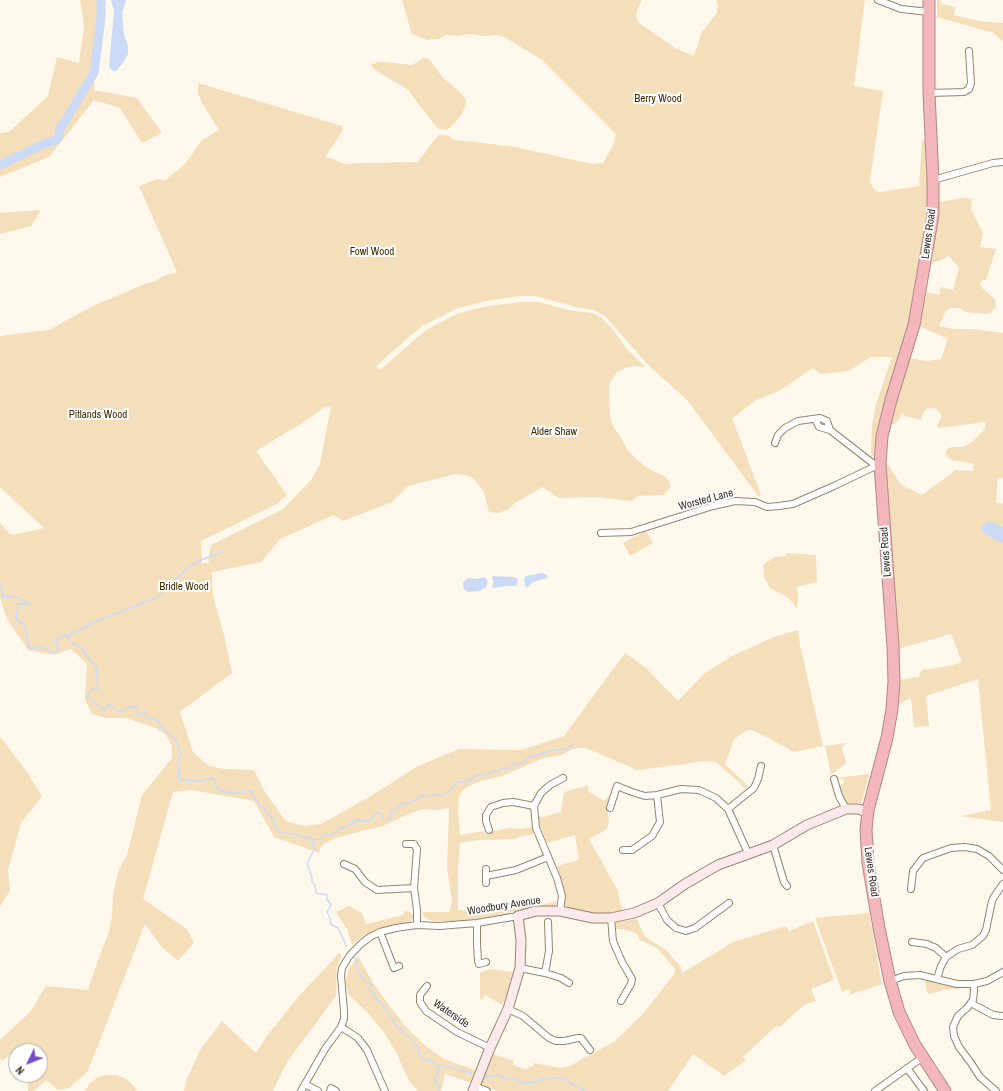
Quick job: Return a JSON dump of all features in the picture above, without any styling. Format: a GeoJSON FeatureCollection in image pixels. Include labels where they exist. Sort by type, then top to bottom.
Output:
{"type":"FeatureCollection","features":[{"type":"Feature","properties":{"kind":"highway","name":"Lewes Road"},"geometry":{"type":"LineString","coordinates":[[929,0],[929,93],[933,215],[914,325],[889,407],[877,464],[892,632],[894,681],[892,709],[887,738],[867,812],[866,830],[868,863],[890,980],[899,1012],[923,1057],[945,1091]]}},
{"type":"Feature","properties":{"kind":"street"},"geometry":{"type":"LineString","coordinates":[[878,0],[902,9],[928,12]]}},
{"type":"Feature","properties":{"kind":"street"},"geometry":{"type":"LineString","coordinates":[[929,93],[964,92],[969,89],[971,83],[969,51]]}},
{"type":"Feature","properties":{"kind":"street"},"geometry":{"type":"LineString","coordinates":[[933,180],[993,163],[1003,162]]}},
{"type":"Feature","properties":{"kind":"street"},"geometry":{"type":"LineString","coordinates":[[775,443],[778,435],[785,428],[798,421],[820,418],[827,421],[830,430],[877,464]]}},
{"type":"Feature","properties":{"kind":"street","name":"Worsted Lane"},"geometry":{"type":"LineString","coordinates":[[600,533],[631,532],[714,506],[735,501],[755,502],[767,507],[793,504],[834,486],[877,464]]}},
{"type":"Feature","properties":{"kind":"street"},"geometry":{"type":"LineString","coordinates":[[728,809],[754,788],[761,766]]}},
{"type":"Feature","properties":{"kind":"street"},"geometry":{"type":"LineString","coordinates":[[560,911],[562,896],[557,878],[536,828],[534,806],[541,793],[550,784],[563,778]]}},
{"type":"Feature","properties":{"kind":"street"},"geometry":{"type":"LineString","coordinates":[[836,781],[839,796],[846,809]]}},
{"type":"Feature","properties":{"kind":"street"},"geometry":{"type":"LineString","coordinates":[[610,808],[617,786],[645,796],[657,795],[681,789],[699,790],[716,798],[728,809],[748,853]]}},
{"type":"Feature","properties":{"kind":"street"},"geometry":{"type":"LineString","coordinates":[[623,850],[632,850],[652,836],[660,822],[657,795]]}},
{"type":"Feature","properties":{"kind":"street"},"geometry":{"type":"LineString","coordinates":[[488,830],[486,816],[491,808],[503,803],[513,802],[534,806]]}},
{"type":"Feature","properties":{"kind":"street","name":"Woodbury Avenue"},"geometry":{"type":"LineString","coordinates":[[301,1091],[344,1019],[341,976],[342,968],[356,948],[370,937],[380,932],[417,925],[439,926],[477,923],[518,916],[536,911],[560,911],[593,918],[611,918],[634,913],[658,903],[685,884],[718,865],[773,845],[807,825],[846,809],[858,809],[867,812]]}},
{"type":"Feature","properties":{"kind":"street"},"geometry":{"type":"LineString","coordinates":[[406,844],[414,844],[416,849],[414,888],[417,910],[417,925]]}},
{"type":"Feature","properties":{"kind":"street"},"geometry":{"type":"LineString","coordinates":[[773,845],[784,882],[787,886]]}},
{"type":"Feature","properties":{"kind":"street"},"geometry":{"type":"LineString","coordinates":[[911,889],[913,871],[923,858],[951,848],[965,847],[977,849],[989,856],[1003,870]]}},
{"type":"Feature","properties":{"kind":"street"},"geometry":{"type":"LineString","coordinates":[[486,883],[486,872],[516,870],[548,857]]}},
{"type":"Feature","properties":{"kind":"street"},"geometry":{"type":"LineString","coordinates":[[344,864],[355,869],[365,882],[377,890],[414,888]]}},
{"type":"Feature","properties":{"kind":"street"},"geometry":{"type":"LineString","coordinates":[[937,979],[941,966],[946,957],[958,949],[972,945],[983,936],[986,930],[992,901],[1003,884]]}},
{"type":"Feature","properties":{"kind":"street"},"geometry":{"type":"LineString","coordinates":[[658,903],[666,920],[676,928],[686,931],[695,928],[729,903]]}},
{"type":"Feature","properties":{"kind":"street"},"geometry":{"type":"LineString","coordinates":[[487,1091],[474,1088],[508,1009],[520,968],[521,940],[518,916]]}},
{"type":"Feature","properties":{"kind":"street"},"geometry":{"type":"LineString","coordinates":[[611,918],[613,941],[622,962],[632,979],[631,984],[621,1000]]}},
{"type":"Feature","properties":{"kind":"street"},"geometry":{"type":"LineString","coordinates":[[545,973],[549,951],[548,922]]}},
{"type":"Feature","properties":{"kind":"street"},"geometry":{"type":"LineString","coordinates":[[477,923],[476,944],[478,961],[479,964],[486,962]]}},
{"type":"Feature","properties":{"kind":"street"},"geometry":{"type":"LineString","coordinates":[[380,932],[394,968],[399,966]]}},
{"type":"Feature","properties":{"kind":"street"},"geometry":{"type":"LineString","coordinates":[[912,942],[927,944],[936,948],[946,957]]}},
{"type":"Feature","properties":{"kind":"street"},"geometry":{"type":"LineString","coordinates":[[520,968],[545,973],[561,978],[569,983]]}},
{"type":"Feature","properties":{"kind":"street"},"geometry":{"type":"LineString","coordinates":[[890,980],[912,975],[956,984],[974,984],[988,981],[1003,972]]}},
{"type":"Feature","properties":{"kind":"street"},"geometry":{"type":"LineString","coordinates":[[974,984],[974,996],[971,1003],[958,1016],[953,1027],[954,1036],[959,1047],[980,1077],[996,1090]]}},
{"type":"Feature","properties":{"kind":"street","name":"Waterside"},"geometry":{"type":"LineString","coordinates":[[427,986],[420,995],[420,1002],[426,1011],[457,1032],[490,1048]]}},
{"type":"Feature","properties":{"kind":"street"},"geometry":{"type":"LineString","coordinates":[[971,1003],[993,1015],[1003,1016]]}},
{"type":"Feature","properties":{"kind":"street"},"geometry":{"type":"LineString","coordinates":[[508,1009],[523,1016],[549,1038],[556,1041],[581,1038],[590,1050]]}},
{"type":"Feature","properties":{"kind":"street"},"geometry":{"type":"LineString","coordinates":[[340,1027],[358,1038],[367,1050],[385,1091]]}},
{"type":"Feature","properties":{"kind":"street"},"geometry":{"type":"LineString","coordinates":[[875,1091],[923,1057]]}},
{"type":"Feature","properties":{"kind":"street"},"geometry":{"type":"LineString","coordinates":[[907,1068],[924,1091]]}},
{"type":"Feature","properties":{"kind":"street"},"geometry":{"type":"LineString","coordinates":[[305,1084],[318,1091]]}},
{"type":"Feature","properties":{"kind":"street"},"geometry":{"type":"LineString","coordinates":[[330,1091],[331,1088],[336,1091]]}},
{"type":"Feature","properties":{"kind":"green space"},"geometry":{"type":"Polygon","coordinates":[[[80,0],[99,0],[94,90],[137,98],[162,133],[142,143],[120,108],[94,100],[49,157],[0,177],[0,134],[10,131],[48,96],[57,57],[79,63],[84,26],[80,0]]]}},
{"type":"Feature","properties":{"kind":"green space"},"geometry":{"type":"Polygon","coordinates":[[[402,0],[642,0],[637,11],[636,18],[639,23],[675,48],[694,56],[702,32],[717,13],[718,4],[716,0],[865,0],[854,86],[883,91],[870,181],[875,190],[880,192],[919,186],[922,140],[928,141],[927,217],[917,289],[877,456],[871,456],[872,426],[876,404],[892,357],[871,357],[848,371],[821,374],[813,368],[779,391],[756,400],[732,418],[761,495],[759,497],[688,401],[647,364],[605,316],[593,310],[535,296],[520,296],[486,301],[458,308],[422,326],[376,366],[380,370],[426,330],[459,313],[488,306],[523,302],[539,302],[568,310],[592,313],[602,318],[614,331],[626,348],[645,367],[634,366],[617,372],[609,384],[610,417],[614,428],[627,449],[638,461],[651,470],[666,477],[670,483],[670,488],[663,495],[638,496],[631,501],[597,497],[559,498],[542,487],[507,510],[498,513],[489,512],[484,492],[473,478],[456,474],[408,486],[392,502],[343,521],[334,515],[280,539],[261,562],[212,572],[213,596],[224,635],[232,673],[180,712],[193,752],[209,766],[225,769],[254,770],[266,794],[286,821],[304,826],[321,824],[371,796],[416,767],[459,749],[521,750],[564,736],[625,653],[645,667],[678,701],[705,673],[732,656],[774,637],[798,630],[800,645],[823,746],[794,752],[749,729],[734,739],[725,764],[748,786],[746,789],[716,762],[702,761],[637,770],[586,748],[578,748],[562,755],[544,758],[502,776],[481,781],[469,786],[459,795],[458,810],[460,835],[483,831],[484,833],[509,828],[523,829],[532,827],[535,834],[517,837],[517,839],[478,840],[460,843],[458,867],[458,910],[495,909],[511,903],[531,901],[542,905],[557,901],[555,906],[551,907],[511,912],[498,917],[473,921],[434,921],[426,919],[422,912],[449,912],[452,902],[447,868],[449,808],[435,810],[423,809],[381,827],[336,838],[321,846],[319,853],[274,837],[254,801],[191,790],[173,792],[143,899],[187,929],[194,943],[178,961],[161,946],[145,924],[88,1071],[69,1088],[58,1090],[48,1082],[48,1043],[8,1043],[8,1057],[2,1061],[0,1058],[0,1040],[30,1012],[46,986],[88,990],[109,932],[112,916],[113,894],[118,872],[127,855],[142,795],[172,758],[172,746],[166,735],[156,728],[126,718],[106,718],[92,714],[85,699],[87,664],[71,649],[54,655],[28,650],[7,619],[0,598],[0,523],[10,534],[13,535],[44,528],[0,487],[0,336],[49,330],[95,305],[145,284],[156,281],[163,276],[177,272],[139,186],[157,179],[165,180],[185,164],[202,140],[219,130],[201,101],[198,93],[198,83],[342,126],[343,130],[325,157],[344,164],[418,162],[439,135],[449,136],[453,140],[515,147],[593,164],[603,163],[612,147],[616,135],[615,133],[541,59],[502,36],[469,34],[457,36],[446,35],[439,39],[427,40],[412,34],[402,0]],[[331,406],[325,407],[256,451],[287,495],[277,504],[201,541],[202,563],[209,563],[208,559],[211,545],[283,509],[312,479],[320,464],[331,406]]]}},
{"type":"Feature","properties":{"kind":"green space"},"geometry":{"type":"Polygon","coordinates":[[[937,0],[941,0],[941,4],[956,7],[954,15],[979,21],[1003,23],[1003,41],[993,33],[937,17],[937,0]]]}},
{"type":"Feature","properties":{"kind":"green space"},"geometry":{"type":"Polygon","coordinates":[[[424,58],[429,59],[443,78],[461,93],[466,100],[466,105],[460,117],[450,128],[446,130],[437,128],[408,90],[375,70],[371,65],[378,62],[385,62],[412,65],[424,58]]]}},
{"type":"Feature","properties":{"kind":"green space"},"geometry":{"type":"Polygon","coordinates":[[[964,198],[972,199],[971,209],[983,233],[980,247],[996,249],[986,280],[981,281],[980,284],[982,288],[995,299],[996,304],[995,309],[986,314],[965,312],[960,308],[951,308],[946,311],[939,326],[953,329],[971,329],[1003,333],[1003,478],[998,478],[996,502],[1003,504],[1003,822],[961,816],[991,810],[978,679],[926,696],[929,726],[914,727],[911,698],[894,706],[897,680],[919,677],[923,670],[950,666],[962,662],[951,634],[898,649],[890,515],[884,463],[887,463],[901,485],[922,495],[956,470],[973,471],[974,464],[951,460],[945,454],[947,449],[952,447],[963,447],[971,443],[984,430],[986,422],[939,428],[937,425],[941,418],[941,414],[938,410],[928,408],[924,411],[921,420],[905,416],[902,413],[895,424],[889,424],[908,358],[927,361],[941,359],[948,339],[919,326],[927,292],[939,295],[941,287],[953,290],[959,268],[949,256],[932,263],[939,202],[964,198]]]}},
{"type":"Feature","properties":{"kind":"green space"},"geometry":{"type":"Polygon","coordinates":[[[41,210],[31,226],[0,234],[0,213],[41,210]]]}},
{"type":"Feature","properties":{"kind":"green space"},"geometry":{"type":"Polygon","coordinates":[[[646,531],[653,543],[630,556],[623,543],[646,531]]]}},
{"type":"Feature","properties":{"kind":"green space"},"geometry":{"type":"Polygon","coordinates":[[[787,553],[816,555],[817,582],[797,587],[797,609],[787,597],[770,588],[764,577],[763,565],[775,557],[786,556],[787,553]]]}},
{"type":"Feature","properties":{"kind":"green space"},"geometry":{"type":"Polygon","coordinates":[[[0,737],[25,769],[42,796],[21,823],[8,870],[10,890],[0,907],[0,737]]]}},
{"type":"Feature","properties":{"kind":"green space"},"geometry":{"type":"Polygon","coordinates":[[[846,743],[842,748],[846,762],[831,775],[825,746],[846,743]]]}},
{"type":"Feature","properties":{"kind":"green space"},"geometry":{"type":"Polygon","coordinates":[[[869,774],[861,803],[845,803],[839,787],[844,783],[843,779],[836,778],[869,774]]]}},
{"type":"Feature","properties":{"kind":"green space"},"geometry":{"type":"Polygon","coordinates":[[[589,785],[588,791],[604,801],[609,796],[612,799],[607,808],[609,822],[606,830],[589,839],[618,891],[620,904],[624,911],[593,914],[570,910],[567,907],[565,904],[562,882],[557,866],[579,860],[575,835],[547,843],[540,826],[538,816],[544,817],[561,812],[564,792],[589,785]]]}},
{"type":"Feature","properties":{"kind":"green space"},"geometry":{"type":"Polygon","coordinates":[[[349,906],[362,913],[366,924],[399,916],[404,914],[404,911],[411,912],[411,914],[415,916],[414,919],[407,923],[378,930],[361,937],[352,945],[348,931],[336,912],[349,906]]]}},
{"type":"Feature","properties":{"kind":"green space"},"geometry":{"type":"Polygon","coordinates":[[[869,913],[882,984],[849,995],[851,992],[849,989],[842,992],[815,918],[869,913]]]}},
{"type":"Feature","properties":{"kind":"green space"},"geometry":{"type":"Polygon","coordinates":[[[637,919],[644,936],[666,950],[681,967],[682,973],[733,942],[786,926],[789,931],[813,921],[834,980],[811,989],[816,1001],[804,1005],[781,1026],[775,1027],[743,1057],[746,1060],[724,1076],[693,1054],[668,1091],[497,1091],[481,1083],[493,1054],[514,1061],[513,1065],[527,1070],[529,1066],[532,1067],[534,1063],[561,1068],[570,1066],[615,1041],[643,1014],[676,970],[657,948],[640,940],[636,933],[623,929],[615,929],[615,924],[617,922],[637,919]]]}},
{"type":"Feature","properties":{"kind":"green space"},"geometry":{"type":"Polygon","coordinates":[[[339,953],[342,956],[337,964],[336,996],[287,1062],[273,1091],[184,1091],[186,1081],[200,1050],[222,1021],[256,1053],[267,1036],[299,996],[339,953]]]}},
{"type":"Feature","properties":{"kind":"green space"},"geometry":{"type":"Polygon","coordinates":[[[358,956],[373,983],[405,1026],[427,1047],[444,1059],[475,1070],[471,1083],[445,1074],[441,1091],[418,1091],[409,1081],[396,1052],[383,1031],[369,1014],[349,995],[346,986],[346,978],[350,967],[358,956]]]}},
{"type":"Feature","properties":{"kind":"green space"},"geometry":{"type":"Polygon","coordinates":[[[490,969],[513,972],[508,991],[502,1005],[485,995],[482,1000],[480,999],[480,973],[490,969]]]}},
{"type":"Feature","properties":{"kind":"green space"},"geometry":{"type":"Polygon","coordinates":[[[924,979],[947,985],[962,986],[959,989],[948,989],[928,994],[924,979]]]}},
{"type":"Feature","properties":{"kind":"green space"},"geometry":{"type":"Polygon","coordinates":[[[116,1075],[125,1078],[137,1091],[85,1091],[90,1083],[98,1077],[116,1075]]]}},
{"type":"Feature","properties":{"kind":"green space"},"geometry":{"type":"Polygon","coordinates":[[[28,1083],[43,1083],[34,1091],[28,1091],[28,1083]]]}},
{"type":"Feature","properties":{"kind":"water"},"geometry":{"type":"Polygon","coordinates":[[[111,0],[126,0],[122,13],[128,54],[116,71],[113,71],[109,67],[114,10],[111,0]]]}},
{"type":"Feature","properties":{"kind":"water"},"geometry":{"type":"Polygon","coordinates":[[[989,521],[1003,527],[1003,543],[988,536],[981,530],[982,526],[989,521]]]}},
{"type":"Feature","properties":{"kind":"water"},"geometry":{"type":"Polygon","coordinates":[[[542,573],[547,575],[547,578],[533,582],[528,587],[525,586],[524,579],[526,576],[542,573]]]}},
{"type":"Feature","properties":{"kind":"water"},"geometry":{"type":"Polygon","coordinates":[[[493,576],[514,577],[517,578],[518,582],[516,586],[493,588],[493,576]]]}},
{"type":"Feature","properties":{"kind":"water"},"geometry":{"type":"Polygon","coordinates":[[[484,577],[488,581],[486,587],[479,591],[468,592],[464,589],[463,583],[466,579],[484,577]]]}},
{"type":"Feature","properties":{"kind":"waterway"},"geometry":{"type":"LineString","coordinates":[[0,165],[58,138],[60,129],[94,73],[101,18],[101,0]]}},
{"type":"Feature","properties":{"kind":"waterway"},"geometry":{"type":"LineString","coordinates":[[67,636],[97,621],[158,597],[187,568],[201,560],[223,552]]}},
{"type":"Feature","properties":{"kind":"waterway"},"geometry":{"type":"LineString","coordinates":[[0,583],[3,596],[19,598],[29,604],[18,604],[16,618],[25,625],[29,647],[32,649],[42,647],[50,652],[55,652],[59,649],[56,642],[57,639],[66,635],[75,645],[81,647],[96,666],[98,689],[93,689],[87,696],[88,698],[103,710],[106,709],[109,704],[120,712],[129,706],[136,707],[138,714],[142,714],[145,711],[146,718],[152,718],[158,721],[164,730],[175,739],[181,754],[177,764],[179,768],[178,778],[182,780],[201,781],[213,778],[215,784],[220,790],[230,793],[243,793],[252,790],[252,795],[272,818],[277,829],[282,833],[298,834],[304,838],[311,837],[314,850],[307,863],[312,882],[315,885],[316,893],[327,895],[327,899],[331,905],[327,912],[331,920],[330,922],[338,928],[347,947]]}},
{"type":"Feature","properties":{"kind":"waterway"},"geometry":{"type":"LineString","coordinates":[[312,840],[321,839],[323,835],[333,835],[339,829],[352,824],[355,820],[369,821],[378,812],[384,820],[390,819],[390,811],[397,809],[401,803],[407,804],[424,795],[444,795],[452,789],[457,782],[466,782],[478,775],[489,774],[495,771],[498,772],[502,768],[510,768],[514,764],[523,763],[528,758],[551,751],[566,749],[574,745]]}},
{"type":"Feature","properties":{"kind":"waterway"},"geometry":{"type":"LineString","coordinates":[[354,957],[357,962],[357,970],[366,982],[371,984],[371,990],[375,996],[374,997],[384,1006],[397,1028],[402,1028],[403,1033],[413,1040],[415,1045],[419,1048],[418,1052],[422,1059],[432,1061],[438,1067],[438,1074],[434,1080],[439,1087],[439,1091]]}},
{"type":"Feature","properties":{"kind":"waterway"},"geometry":{"type":"LineString","coordinates":[[438,1067],[441,1065],[472,1073]]}},
{"type":"Feature","properties":{"kind":"waterway"},"geometry":{"type":"LineString","coordinates":[[485,1077],[500,1075],[502,1078],[515,1078],[521,1083],[537,1082],[543,1079],[565,1078],[571,1084],[585,1091]]}},
{"type":"Feature","properties":{"kind":"park label","name":"Berry Wood"},"geometry":{"type":"Point","coordinates":[658,99]}},
{"type":"Feature","properties":{"kind":"park label","name":"Fowl Wood"},"geometry":{"type":"Point","coordinates":[372,252]}},
{"type":"Feature","properties":{"kind":"park label","name":"Pitlands Wood"},"geometry":{"type":"Point","coordinates":[98,415]}},
{"type":"Feature","properties":{"kind":"park label","name":"Alder Shaw"},"geometry":{"type":"Point","coordinates":[554,432]}},
{"type":"Feature","properties":{"kind":"park label","name":"Bridle Wood"},"geometry":{"type":"Point","coordinates":[184,587]}}]}
